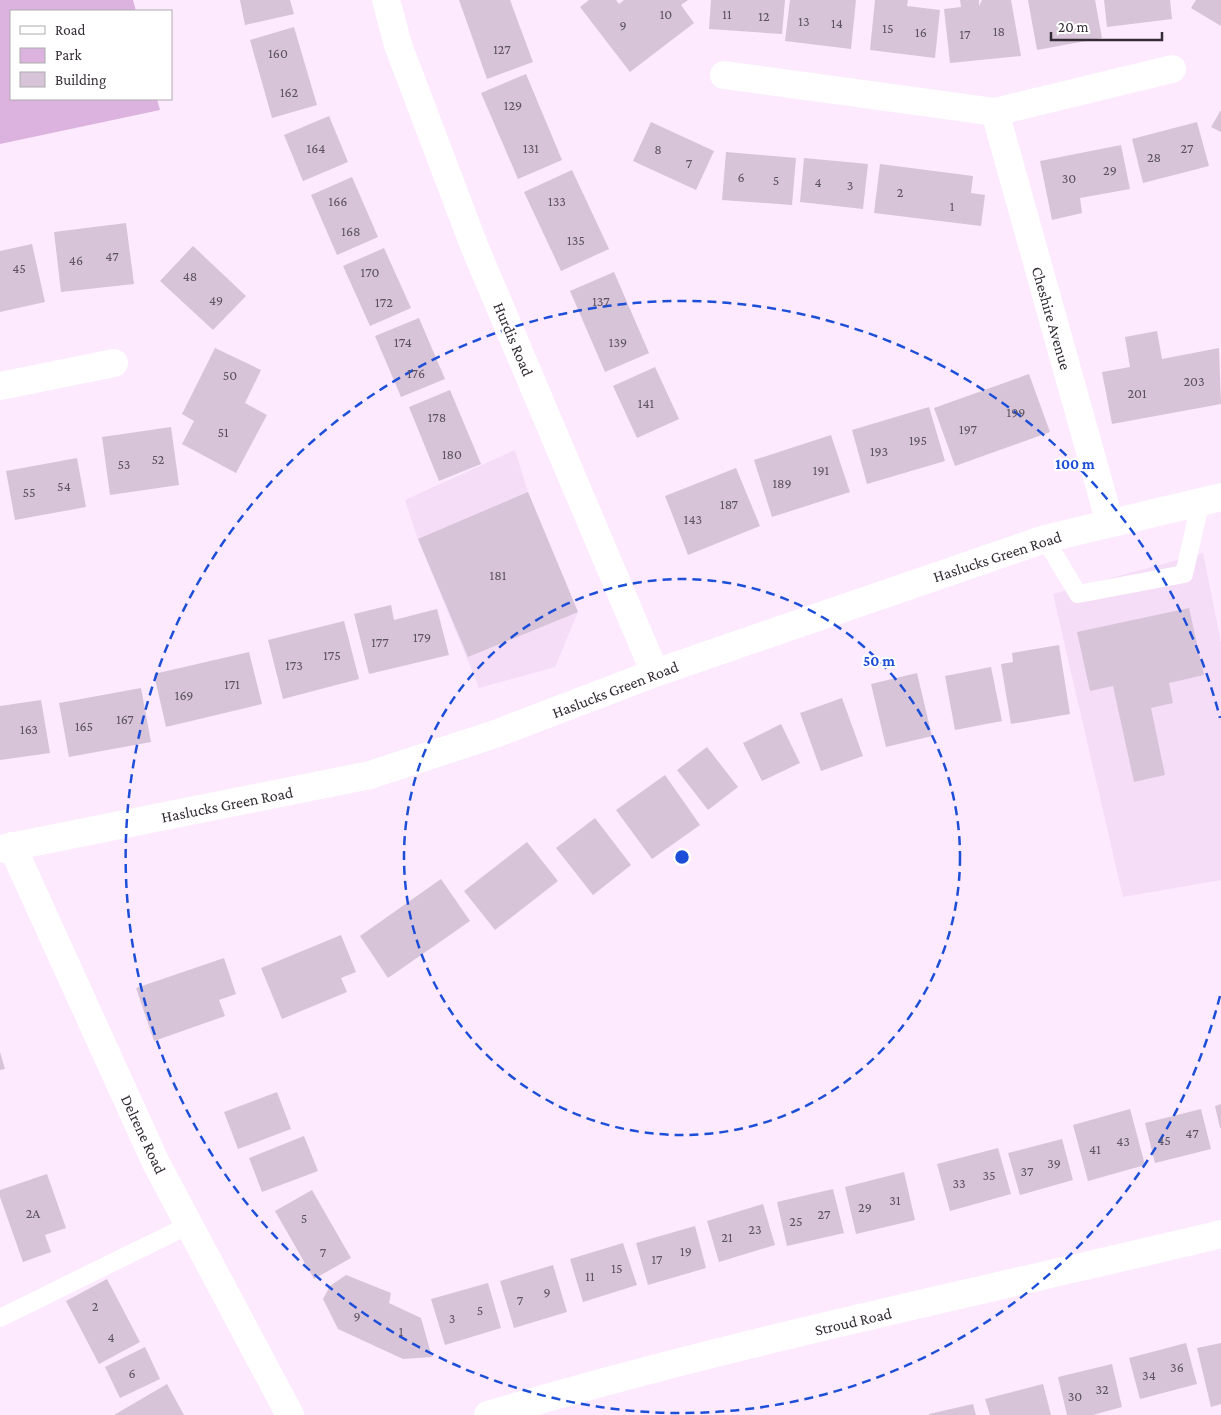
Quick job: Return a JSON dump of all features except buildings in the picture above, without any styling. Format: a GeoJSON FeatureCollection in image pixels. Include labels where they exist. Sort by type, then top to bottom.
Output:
{"type":"FeatureCollection","features":[{"type":"Feature","properties":{"kind":"street","name":"Hurdis Road"},"geometry":{"type":"LineString","coordinates":[[386,0],[398,45],[475,248],[655,673]]}},
{"type":"Feature","properties":{"kind":"street"},"geometry":{"type":"LineString","coordinates":[[724,74],[995,112],[1172,69]]}},
{"type":"Feature","properties":{"kind":"street","name":"Cheshire Avenue"},"geometry":{"type":"LineString","coordinates":[[995,112],[1110,523]]}},
{"type":"Feature","properties":{"kind":"street"},"geometry":{"type":"LineString","coordinates":[[0,386],[114,363]]}},
{"type":"Feature","properties":{"kind":"street","name":"Haslucks Green Road"},"geometry":{"type":"LineString","coordinates":[[6,848],[370,775],[495,734],[655,673],[1045,539],[1211,498]]}},
{"type":"Feature","properties":{"kind":"street","name":"Delrene Road"},"geometry":{"type":"LineString","coordinates":[[6,848],[156,1162],[290,1415]]}},
{"type":"Feature","properties":{"kind":"street","name":"Stroud Road"},"geometry":{"type":"LineString","coordinates":[[488,1415],[568,1391],[761,1343],[1221,1234]]}},
{"type":"Feature","properties":{"kind":"lane"},"geometry":{"type":"LineString","coordinates":[[1045,539],[1078,594],[1184,574],[1211,498]]}},
{"type":"Feature","properties":{"kind":"lane"},"geometry":{"type":"LineString","coordinates":[[0,1318],[189,1225]]}},
{"type":"Feature","properties":{"kind":"shaded area"},"geometry":{"type":"Polygon","coordinates":[[[515,450],[528,492],[578,612],[555,667],[479,688],[418,539],[405,500],[515,450]]]}},
{"type":"Feature","properties":{"kind":"shaded area"},"geometry":{"type":"Polygon","coordinates":[[[1203,553],[1221,643],[1221,880],[1123,897],[1053,594],[1203,553]]]}},
{"type":"Feature","properties":{"kind":"green space"},"geometry":{"type":"Polygon","coordinates":[[[0,0],[133,0],[136,10],[10,10],[10,100],[157,100],[160,110],[0,144],[0,0]]]}}]}
